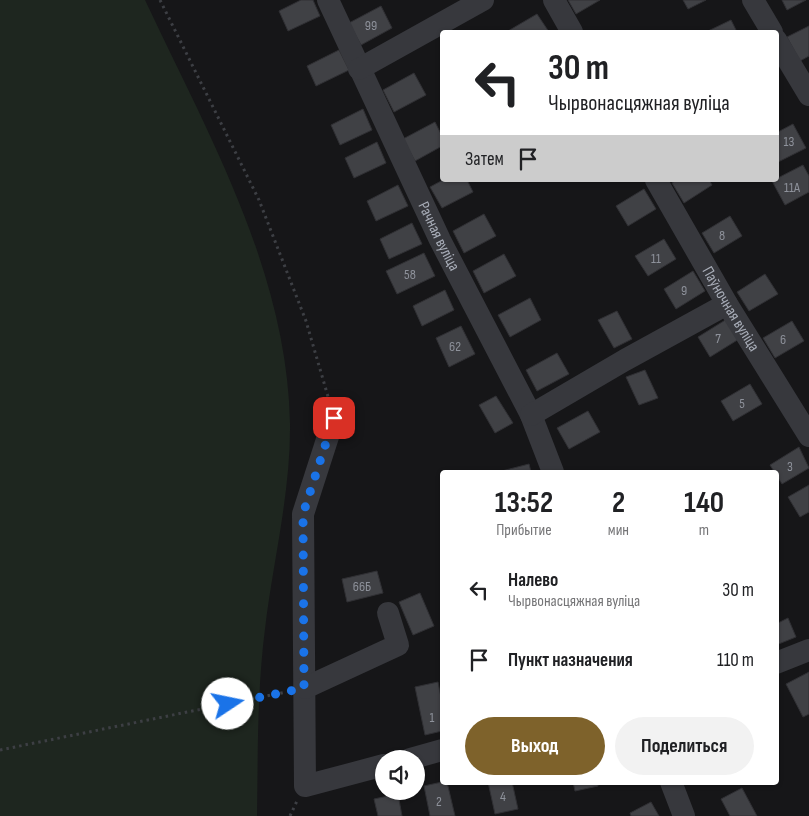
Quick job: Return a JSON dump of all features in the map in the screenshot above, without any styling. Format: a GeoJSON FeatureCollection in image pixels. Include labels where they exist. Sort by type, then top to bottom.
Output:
{"type":"FeatureCollection","features":[{"type":"Feature","properties":{"kind":"street","name":"Рачная вуліца"},"geometry":{"type":"LineString","coordinates":[[328,0],[440,240],[531,415],[552,470]]}},
{"type":"Feature","properties":{"kind":"street"},"geometry":{"type":"LineString","coordinates":[[359,69],[483,0]]}},
{"type":"Feature","properties":{"kind":"street"},"geometry":{"type":"LineString","coordinates":[[554,0],[571,30]]}},
{"type":"Feature","properties":{"kind":"street"},"geometry":{"type":"LineString","coordinates":[[753,0],[771,30]]}},
{"type":"Feature","properties":{"kind":"street"},"geometry":{"type":"LineString","coordinates":[[779,45],[809,95]]}},
{"type":"Feature","properties":{"kind":"street","name":"Паўночная вуліца"},"geometry":{"type":"LineString","coordinates":[[657,182],[727,304],[809,436]]}},
{"type":"Feature","properties":{"kind":"street"},"geometry":{"type":"LineString","coordinates":[[531,415],[727,304]]}},
{"type":"Feature","properties":{"kind":"street"},"geometry":{"type":"LineString","coordinates":[[334,418],[303,514],[305,786],[375,767]]}},
{"type":"Feature","properties":{"kind":"street"},"geometry":{"type":"LineString","coordinates":[[304,688],[398,645],[388,613]]}},
{"type":"Feature","properties":{"kind":"street"},"geometry":{"type":"LineString","coordinates":[[779,663],[809,650]]}},
{"type":"Feature","properties":{"kind":"street"},"geometry":{"type":"LineString","coordinates":[[425,755],[440,751]]}},
{"type":"Feature","properties":{"kind":"street"},"geometry":{"type":"LineString","coordinates":[[672,785],[684,816]]}},
{"type":"Feature","properties":{"kind":"path"},"geometry":{"type":"LineString","coordinates":[[160,0],[259,200],[306,320],[334,418]]}},
{"type":"Feature","properties":{"kind":"path"},"geometry":{"type":"LineString","coordinates":[[0,750],[304,688]]}},
{"type":"Feature","properties":{"kind":"shaded area"},"geometry":{"type":"Polygon","coordinates":[[[0,0],[145,0],[218,153],[240,205],[259,258],[275,312],[285,367],[290,423],[290,449],[285,501],[262,652],[258,722],[257,816],[0,816],[0,0]]]}},
{"type":"Feature","properties":{"kind":"building"},"geometry":{"type":"Polygon","coordinates":[[[301,0],[313,0],[320,16],[288,31],[279,11],[301,0]]]}},
{"type":"Feature","properties":{"kind":"building"},"geometry":{"type":"Polygon","coordinates":[[[568,0],[600,0],[576,14],[568,0]]]}},
{"type":"Feature","properties":{"kind":"building"},"geometry":{"type":"Polygon","coordinates":[[[683,0],[706,0],[688,9],[683,0]]]}},
{"type":"Feature","properties":{"kind":"building"},"geometry":{"type":"Polygon","coordinates":[[[782,0],[806,0],[787,10],[782,0]]]}},
{"type":"Feature","properties":{"kind":"building"},"geometry":{"type":"Polygon","coordinates":[[[381,6],[392,28],[361,45],[349,23],[381,6]]]}},
{"type":"Feature","properties":{"kind":"building"},"geometry":{"type":"Polygon","coordinates":[[[537,14],[548,30],[510,30],[537,14]]]}},
{"type":"Feature","properties":{"kind":"building"},"geometry":{"type":"Polygon","coordinates":[[[731,20],[736,30],[710,30],[731,20]]]}},
{"type":"Feature","properties":{"kind":"building"},"geometry":{"type":"Polygon","coordinates":[[[809,26],[809,56],[800,61],[787,37],[809,26]]]}},
{"type":"Feature","properties":{"kind":"building"},"geometry":{"type":"Polygon","coordinates":[[[339,50],[349,70],[316,86],[307,66],[339,50]]]}},
{"type":"Feature","properties":{"kind":"building"},"geometry":{"type":"Polygon","coordinates":[[[414,73],[426,95],[394,112],[383,90],[414,73]]]}},
{"type":"Feature","properties":{"kind":"building"},"geometry":{"type":"Polygon","coordinates":[[[363,109],[372,130],[340,145],[331,125],[363,109]]]}},
{"type":"Feature","properties":{"kind":"building"},"geometry":{"type":"Polygon","coordinates":[[[435,122],[440,132],[440,147],[415,161],[403,139],[435,122]]]}},
{"type":"Feature","properties":{"kind":"building"},"geometry":{"type":"Polygon","coordinates":[[[793,124],[806,148],[779,162],[779,131],[793,124]]]}},
{"type":"Feature","properties":{"kind":"building"},"geometry":{"type":"Polygon","coordinates":[[[377,142],[386,163],[354,178],[345,158],[377,142]]]}},
{"type":"Feature","properties":{"kind":"building"},"geometry":{"type":"Polygon","coordinates":[[[803,165],[809,176],[809,192],[785,205],[773,182],[779,182],[779,177],[803,165]]]}},
{"type":"Feature","properties":{"kind":"building"},"geometry":{"type":"Polygon","coordinates":[[[440,182],[468,182],[473,192],[442,208],[430,187],[440,182]]]}},
{"type":"Feature","properties":{"kind":"building"},"geometry":{"type":"Polygon","coordinates":[[[710,182],[712,185],[684,203],[672,183],[710,182]]]}},
{"type":"Feature","properties":{"kind":"building"},"geometry":{"type":"Polygon","coordinates":[[[398,185],[408,206],[376,221],[367,201],[398,185]]]}},
{"type":"Feature","properties":{"kind":"building"},"geometry":{"type":"Polygon","coordinates":[[[644,189],[656,209],[628,226],[616,206],[644,189]]]}},
{"type":"Feature","properties":{"kind":"building"},"geometry":{"type":"Polygon","coordinates":[[[484,214],[496,236],[464,253],[453,231],[484,214]]]}},
{"type":"Feature","properties":{"kind":"building"},"geometry":{"type":"Polygon","coordinates":[[[730,216],[742,236],[714,253],[702,233],[730,216]]]}},
{"type":"Feature","properties":{"kind":"building"},"geometry":{"type":"Polygon","coordinates":[[[412,223],[422,244],[389,259],[380,239],[412,223]]]}},
{"type":"Feature","properties":{"kind":"building"},"geometry":{"type":"Polygon","coordinates":[[[664,239],[676,259],[648,276],[635,256],[664,239]]]}},
{"type":"Feature","properties":{"kind":"building"},"geometry":{"type":"Polygon","coordinates":[[[424,253],[435,276],[397,294],[386,271],[424,253]]]}},
{"type":"Feature","properties":{"kind":"building"},"geometry":{"type":"Polygon","coordinates":[[[504,254],[516,276],[484,293],[473,271],[504,254]]]}},
{"type":"Feature","properties":{"kind":"building"},"geometry":{"type":"Polygon","coordinates":[[[693,271],[705,291],[676,309],[664,289],[693,271]]]}},
{"type":"Feature","properties":{"kind":"building"},"geometry":{"type":"Polygon","coordinates":[[[765,274],[778,294],[749,311],[737,292],[765,274]]]}},
{"type":"Feature","properties":{"kind":"building"},"geometry":{"type":"Polygon","coordinates":[[[445,290],[454,310],[422,326],[413,306],[445,290]]]}},
{"type":"Feature","properties":{"kind":"building"},"geometry":{"type":"Polygon","coordinates":[[[530,298],[541,320],[510,337],[498,315],[530,298]]]}},
{"type":"Feature","properties":{"kind":"building"},"geometry":{"type":"Polygon","coordinates":[[[617,311],[632,339],[614,348],[598,320],[617,311]]]}},
{"type":"Feature","properties":{"kind":"building"},"geometry":{"type":"Polygon","coordinates":[[[727,319],[739,339],[710,357],[698,337],[727,319]]]}},
{"type":"Feature","properties":{"kind":"building"},"geometry":{"type":"Polygon","coordinates":[[[792,321],[804,341],[775,358],[763,338],[792,321]]]}},
{"type":"Feature","properties":{"kind":"building"},"geometry":{"type":"Polygon","coordinates":[[[461,326],[475,354],[449,367],[436,338],[461,326]]]}},
{"type":"Feature","properties":{"kind":"building"},"geometry":{"type":"Polygon","coordinates":[[[557,353],[569,374],[537,391],[526,370],[557,353]]]}},
{"type":"Feature","properties":{"kind":"building"},"geometry":{"type":"Polygon","coordinates":[[[645,370],[658,398],[639,405],[626,377],[645,370]]]}},
{"type":"Feature","properties":{"kind":"building"},"geometry":{"type":"Polygon","coordinates":[[[750,384],[762,404],[733,421],[721,401],[750,384]]]}},
{"type":"Feature","properties":{"kind":"building"},"geometry":{"type":"Polygon","coordinates":[[[496,396],[513,423],[495,433],[479,405],[496,396]]]}},
{"type":"Feature","properties":{"kind":"building"},"geometry":{"type":"Polygon","coordinates":[[[588,411],[600,432],[569,449],[557,428],[588,411]]]}},
{"type":"Feature","properties":{"kind":"building"},"geometry":{"type":"Polygon","coordinates":[[[799,447],[809,468],[782,484],[779,479],[779,470],[773,470],[770,465],[799,447]]]}},
{"type":"Feature","properties":{"kind":"building"},"geometry":{"type":"Polygon","coordinates":[[[529,464],[530,470],[506,470],[529,464]]]}},
{"type":"Feature","properties":{"kind":"building"},"geometry":{"type":"Polygon","coordinates":[[[809,485],[809,512],[800,517],[788,497],[809,485]]]}},
{"type":"Feature","properties":{"kind":"building"},"geometry":{"type":"Polygon","coordinates":[[[377,571],[383,593],[347,602],[342,579],[377,571]]]}},
{"type":"Feature","properties":{"kind":"building"},"geometry":{"type":"Polygon","coordinates":[[[420,593],[434,626],[413,635],[399,602],[420,593]]]}},
{"type":"Feature","properties":{"kind":"building"},"geometry":{"type":"Polygon","coordinates":[[[788,618],[796,637],[779,644],[779,622],[788,618]]]}},
{"type":"Feature","properties":{"kind":"building"},"geometry":{"type":"Polygon","coordinates":[[[809,672],[809,714],[803,717],[786,684],[809,672]]]}},
{"type":"Feature","properties":{"kind":"building"},"geometry":{"type":"Polygon","coordinates":[[[438,682],[440,692],[440,731],[425,735],[415,687],[438,682]]]}},
{"type":"Feature","properties":{"kind":"building"},"geometry":{"type":"Polygon","coordinates":[[[440,782],[440,785],[448,785],[455,816],[430,816],[425,786],[440,782]]]}},
{"type":"Feature","properties":{"kind":"building"},"geometry":{"type":"Polygon","coordinates":[[[489,785],[513,785],[518,809],[495,814],[489,785]]]}},
{"type":"Feature","properties":{"kind":"building"},"geometry":{"type":"Polygon","coordinates":[[[574,785],[598,785],[598,786],[575,791],[574,785]]]}},
{"type":"Feature","properties":{"kind":"building"},"geometry":{"type":"Polygon","coordinates":[[[742,788],[757,816],[730,816],[721,799],[742,788]]]}},
{"type":"Feature","properties":{"kind":"building"},"geometry":{"type":"Polygon","coordinates":[[[374,799],[399,800],[402,816],[378,816],[374,799]]]}},
{"type":"Feature","properties":{"kind":"building"},"geometry":{"type":"Polygon","coordinates":[[[651,802],[659,816],[631,816],[630,813],[651,802]]]}},
{"type":"Feature","properties":{"kind":"route"},"geometry":{"type":"LineString","coordinates":[[228,704],[304,688],[303,514],[334,418]]}}]}
